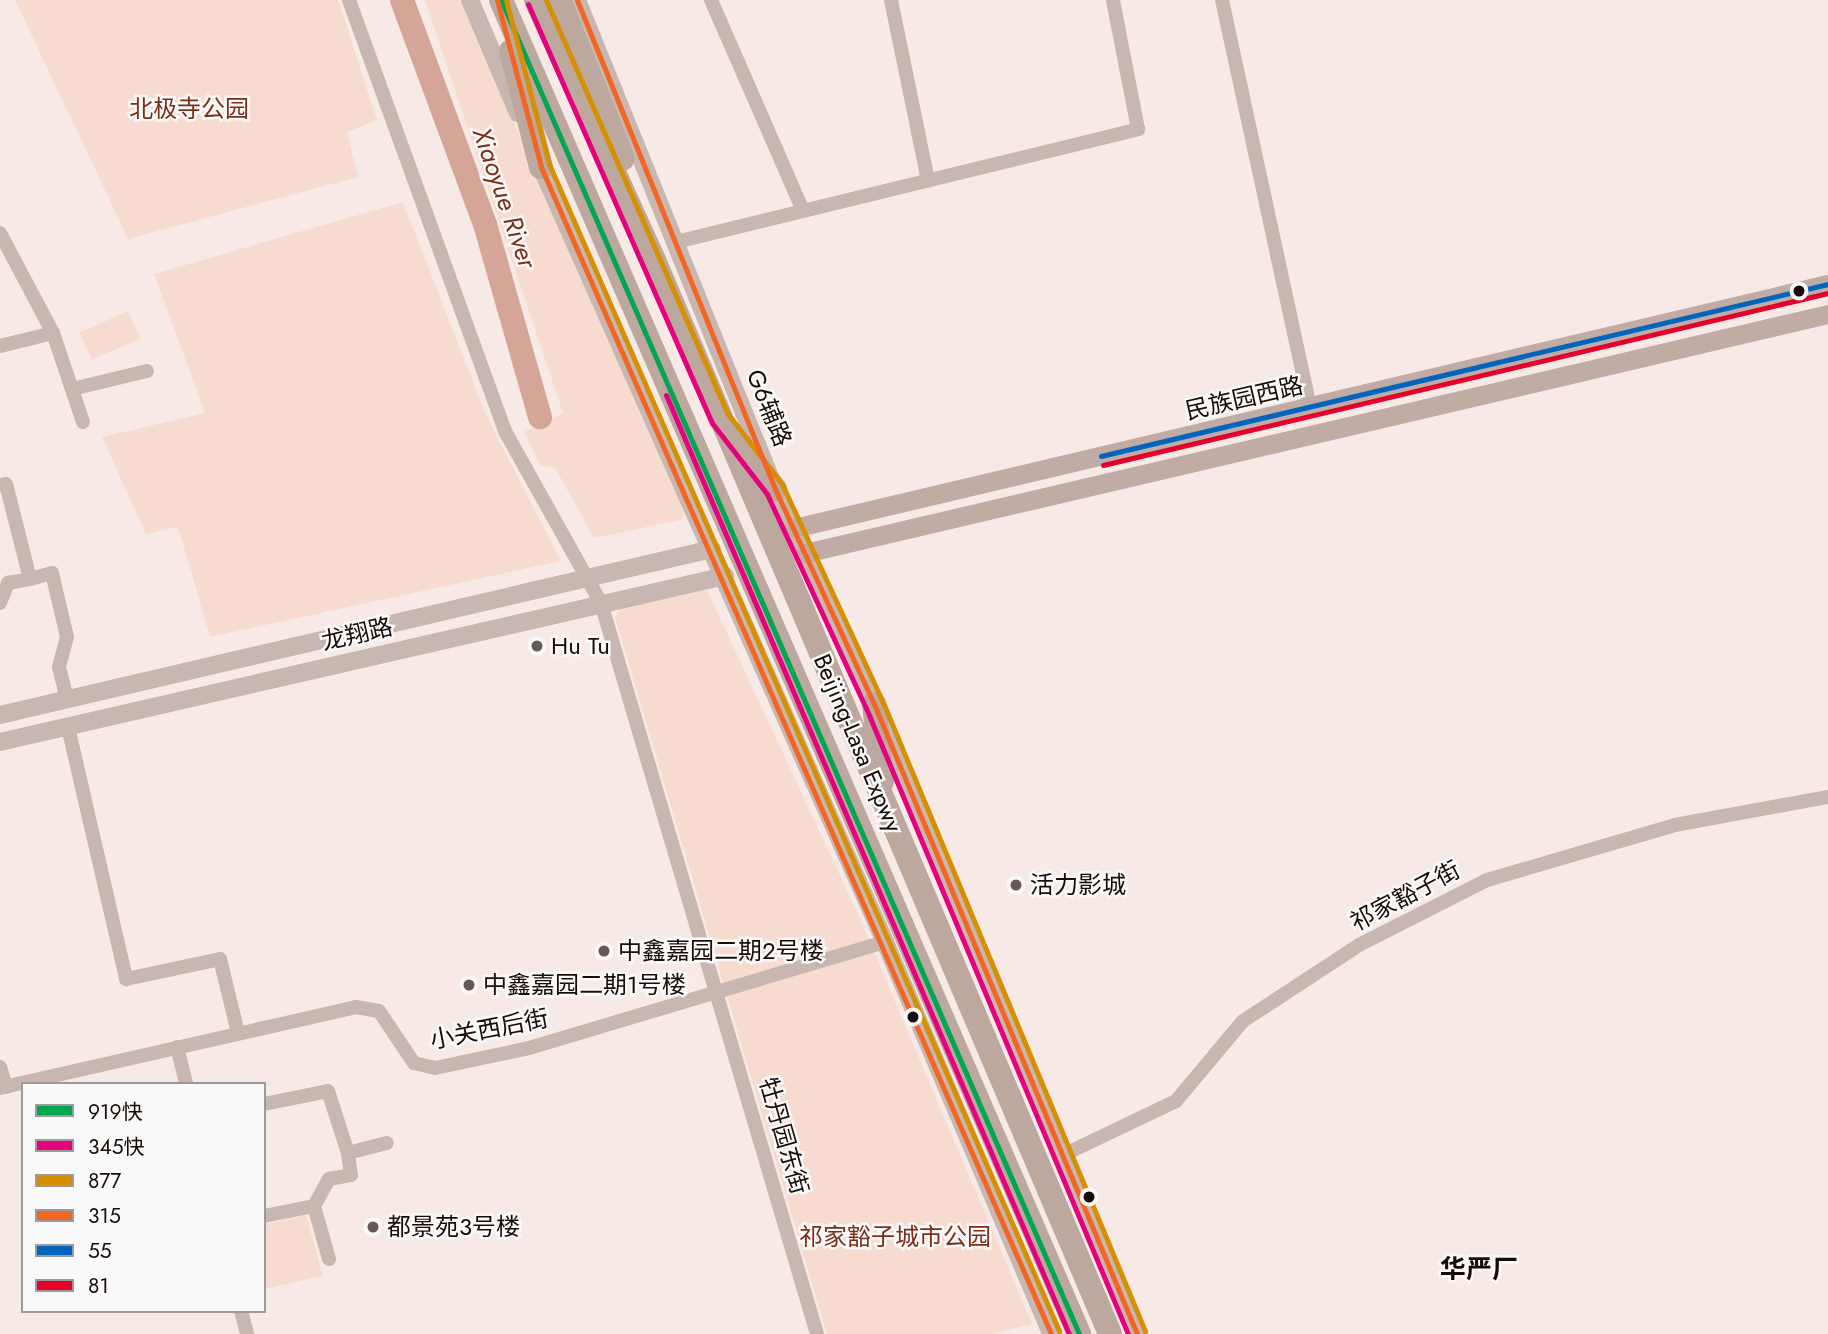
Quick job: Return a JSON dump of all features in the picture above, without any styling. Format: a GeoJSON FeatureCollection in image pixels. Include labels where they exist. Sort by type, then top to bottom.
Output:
{"type":"FeatureCollection","features":[{"type":"Feature","properties":{"kind":"highway"},"geometry":{"type":"LineString","coordinates":[[499,0],[541,167]]}},
{"type":"Feature","properties":{"kind":"highway","name":"Beijing-Lasa Expwy"},"geometry":{"type":"LineString","coordinates":[[499,0],[866,829],[1079,1334]]}},
{"type":"Feature","properties":{"kind":"highway","name":"Beijing-Lasa Expwy"},"geometry":{"type":"LineString","coordinates":[[536,0],[654,260],[1110,1334]]}},
{"type":"Feature","properties":{"kind":"highway"},"geometry":{"type":"LineString","coordinates":[[559,0],[612,124],[654,260]]}},
{"type":"Feature","properties":{"kind":"highway"},"geometry":{"type":"LineString","coordinates":[[720,419],[775,489]]}},
{"type":"Feature","properties":{"kind":"highway"},"geometry":{"type":"LineString","coordinates":[[874,704],[884,807]]}},
{"type":"Feature","properties":{"kind":"main road","name":"民族园西路"},"geometry":{"type":"LineString","coordinates":[[794,528],[1828,284]]}},
{"type":"Feature","properties":{"kind":"main road","name":"民族园西路"},"geometry":{"type":"LineString","coordinates":[[805,553],[1828,314]]}},
{"type":"Feature","properties":{"kind":"street","name":"牡丹园东街"},"geometry":{"type":"LineString","coordinates":[[349,0],[506,433],[601,603],[719,990],[817,1334]]}},
{"type":"Feature","properties":{"kind":"street"},"geometry":{"type":"LineString","coordinates":[[470,0],[541,167],[725,576],[885,942],[1051,1334]]}},
{"type":"Feature","properties":{"kind":"street","name":"G6辅路"},"geometry":{"type":"LineString","coordinates":[[576,0],[775,489],[874,704],[1137,1334]]}},
{"type":"Feature","properties":{"kind":"street"},"geometry":{"type":"LineString","coordinates":[[711,0],[803,211]]}},
{"type":"Feature","properties":{"kind":"street"},"geometry":{"type":"LineString","coordinates":[[891,0],[928,180]]}},
{"type":"Feature","properties":{"kind":"street"},"geometry":{"type":"LineString","coordinates":[[676,242],[1138,129],[1113,0]]}},
{"type":"Feature","properties":{"kind":"street"},"geometry":{"type":"LineString","coordinates":[[1222,0],[1310,408]]}},
{"type":"Feature","properties":{"kind":"street"},"geometry":{"type":"LineString","coordinates":[[1,239],[53,333],[83,422]]}},
{"type":"Feature","properties":{"kind":"street"},"geometry":{"type":"LineString","coordinates":[[0,345],[53,333]]}},
{"type":"Feature","properties":{"kind":"street"},"geometry":{"type":"LineString","coordinates":[[72,389],[148,371]]}},
{"type":"Feature","properties":{"kind":"street"},"geometry":{"type":"LineString","coordinates":[[0,485],[6,484],[24,576]]}},
{"type":"Feature","properties":{"kind":"street","name":"龙翔路"},"geometry":{"type":"LineString","coordinates":[[0,715],[590,580],[712,549]]}},
{"type":"Feature","properties":{"kind":"street"},"geometry":{"type":"LineString","coordinates":[[0,603],[8,583],[24,576],[52,573],[67,637],[59,667],[67,700]]}},
{"type":"Feature","properties":{"kind":"street","name":"龙翔路"},"geometry":{"type":"LineString","coordinates":[[0,742],[725,576]]}},
{"type":"Feature","properties":{"kind":"street"},"geometry":{"type":"LineString","coordinates":[[68,727],[126,979],[220,959],[238,1033]]}},
{"type":"Feature","properties":{"kind":"street","name":"祁家豁子街"},"geometry":{"type":"LineString","coordinates":[[1063,1155],[1176,1101],[1243,1021],[1359,945],[1487,880],[1675,825],[1828,797]]}},
{"type":"Feature","properties":{"kind":"street","name":"小关西后街"},"geometry":{"type":"LineString","coordinates":[[25,1082],[356,1007],[379,1012],[414,1063],[435,1068],[529,1048],[885,942]]}},
{"type":"Feature","properties":{"kind":"street"},"geometry":{"type":"LineString","coordinates":[[177,1047],[186,1082]]}},
{"type":"Feature","properties":{"kind":"street"},"geometry":{"type":"LineString","coordinates":[[0,1067],[3,1087]]}},
{"type":"Feature","properties":{"kind":"street","name":"小关西后街"},"geometry":{"type":"LineString","coordinates":[[3,1087],[21,1083]]}},
{"type":"Feature","properties":{"kind":"street"},"geometry":{"type":"LineString","coordinates":[[266,1104],[328,1091],[348,1153],[351,1175],[329,1180],[314,1206],[329,1259]]}},
{"type":"Feature","properties":{"kind":"street"},"geometry":{"type":"LineString","coordinates":[[348,1153],[387,1143]]}},
{"type":"Feature","properties":{"kind":"street"},"geometry":{"type":"LineString","coordinates":[[266,1216],[314,1206]]}},
{"type":"Feature","properties":{"kind":"street"},"geometry":{"type":"LineString","coordinates":[[242,1313],[247,1334]]}},
{"type":"Feature","properties":{"kind":"green space","name":"北极寺公园"},"geometry":{"type":"Polygon","coordinates":[[[15,0],[338,0],[377,120],[347,132],[358,177],[128,239],[15,0]]]}},
{"type":"Feature","properties":{"kind":"green space"},"geometry":{"type":"Polygon","coordinates":[[[425,0],[460,0],[686,510],[681,520],[594,538],[555,468],[540,465],[524,432],[563,413],[425,0]]]}},
{"type":"Feature","properties":{"kind":"green space"},"geometry":{"type":"Polygon","coordinates":[[[403,202],[486,415],[561,561],[210,637],[178,527],[146,534],[102,437],[205,413],[154,274],[403,202]]]}},
{"type":"Feature","properties":{"kind":"green space"},"geometry":{"type":"Polygon","coordinates":[[[128,311],[140,338],[92,360],[80,333],[128,311]]]}},
{"type":"Feature","properties":{"kind":"green space","name":"祁家豁子城市公园"},"geometry":{"type":"Polygon","coordinates":[[[707,590],[858,914],[1032,1324],[993,1334],[827,1334],[615,617],[621,608],[707,590]]]}},
{"type":"Feature","properties":{"kind":"green space"},"geometry":{"type":"Polygon","coordinates":[[[306,1215],[323,1276],[266,1289],[266,1224],[306,1215]]]}},
{"type":"Feature","properties":{"kind":"waterway","name":"Xiaoyue River"},"geometry":{"type":"LineString","coordinates":[[402,0],[485,224],[540,417]]}},
{"type":"Feature","properties":{"kind":"transit line","name":"315"},"geometry":{"type":"LineString","coordinates":[[497,0],[541,167],[1051,1334]]}},
{"type":"Feature","properties":{"kind":"transit line","name":"919快"},"geometry":{"type":"LineString","coordinates":[[501,0],[1079,1334]]}},
{"type":"Feature","properties":{"kind":"transit line","name":"877"},"geometry":{"type":"LineString","coordinates":[[506,0],[549,164],[1059,1331]]}},
{"type":"Feature","properties":{"kind":"transit line","name":"877"},"geometry":{"type":"LineString","coordinates":[[546,0],[728,414],[782,484],[882,700],[1145,1331]]}},
{"type":"Feature","properties":{"kind":"transit line","name":"315"},"geometry":{"type":"LineString","coordinates":[[577,0],[775,489],[874,704],[1137,1334]]}},
{"type":"Feature","properties":{"kind":"transit line","name":"345快"},"geometry":{"type":"LineString","coordinates":[[528,4],[712,423],[767,494],[866,708],[1128,1334]]}},
{"type":"Feature","properties":{"kind":"transit line","name":"55"},"geometry":{"type":"LineString","coordinates":[[1101,456],[1828,284]]}},
{"type":"Feature","properties":{"kind":"transit line","name":"81"},"geometry":{"type":"LineString","coordinates":[[1103,465],[1828,293]]}},
{"type":"Feature","properties":{"kind":"transit line","name":"345快"},"geometry":{"type":"LineString","coordinates":[[666,395],[1069,1334]]}},
{"type":"Feature","properties":{"kind":"place","name":"Hu Tu"},"geometry":{"type":"Point","coordinates":[537,646]}},
{"type":"Feature","properties":{"kind":"place","name":"活力影城"},"geometry":{"type":"Point","coordinates":[1016,885]}},
{"type":"Feature","properties":{"kind":"place","name":"中鑫嘉园二期2号楼"},"geometry":{"type":"Point","coordinates":[604,951]}},
{"type":"Feature","properties":{"kind":"place","name":"中鑫嘉园二期1号楼"},"geometry":{"type":"Point","coordinates":[469,985]}},
{"type":"Feature","properties":{"kind":"place","name":"都景苑3号楼"},"geometry":{"type":"Point","coordinates":[373,1227]}},
{"type":"Feature","properties":{"kind":"district","name":"华严厂"},"geometry":{"type":"Point","coordinates":[1479,1270]}}]}
